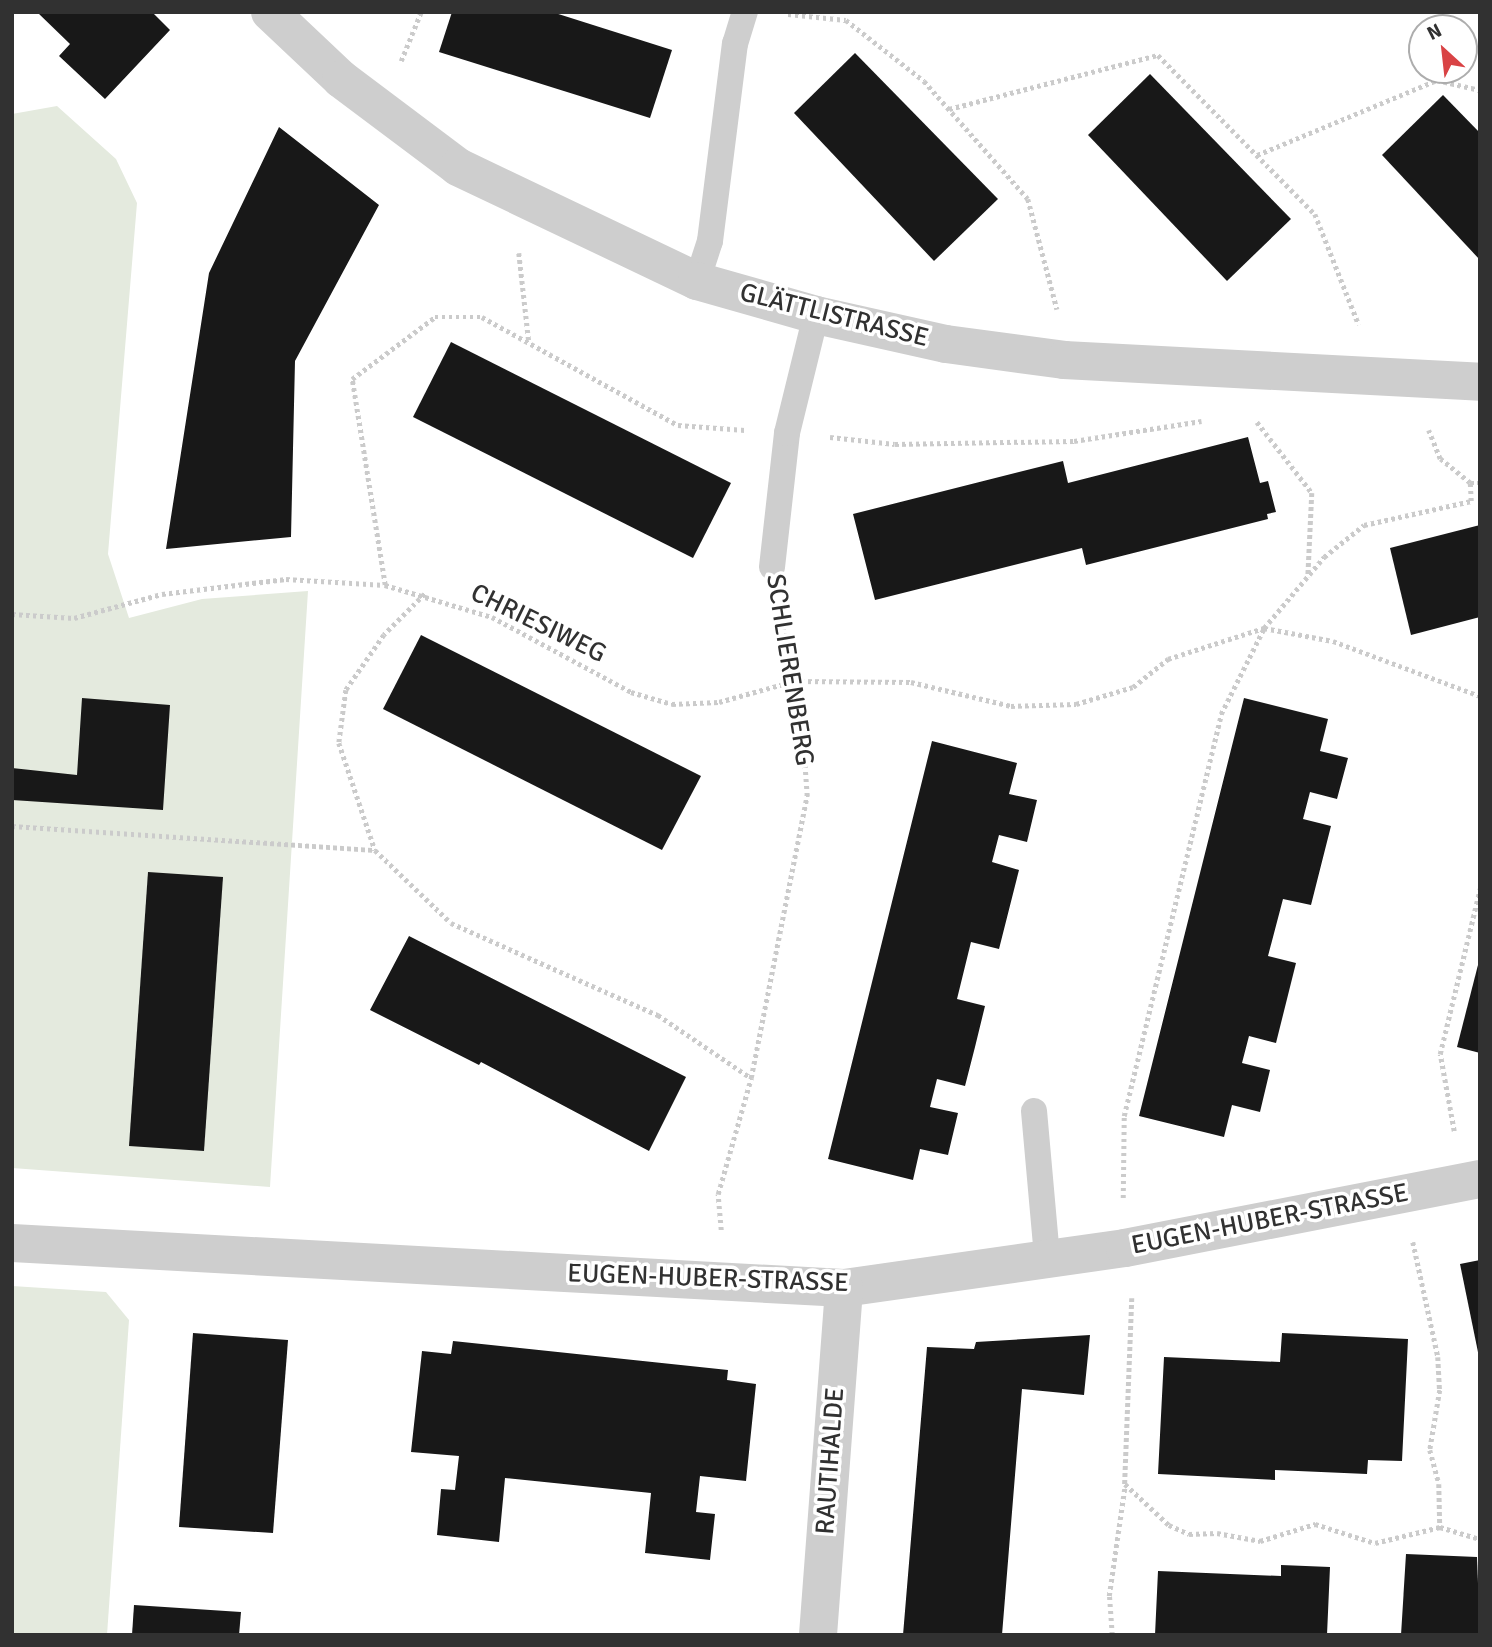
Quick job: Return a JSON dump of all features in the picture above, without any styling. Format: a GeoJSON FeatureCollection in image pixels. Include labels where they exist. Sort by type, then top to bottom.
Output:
{"type":"FeatureCollection","features":[{"type":"Feature","properties":{"kind":"street","name":"GLÄTTLISTRASSE"},"geometry":{"type":"LineString","coordinates":[[270,12],[341,79],[458,167],[697,281],[816,315],[946,344],[1064,360],[1480,382]]}},
{"type":"Feature","properties":{"kind":"street","name":"EUGEN-HUBER-STRASSE"},"geometry":{"type":"LineString","coordinates":[[12,1243],[844,1288],[1125,1248],[1480,1179]]}},
{"type":"Feature","properties":{"kind":"street","name":"RAUTIHALDE"},"geometry":{"type":"LineString","coordinates":[[818,1635],[844,1288]]}},
{"type":"Feature","properties":{"kind":"lane"},"geometry":{"type":"LineString","coordinates":[[697,281],[710,241],[734,44],[745,12]]}},
{"type":"Feature","properties":{"kind":"lane","name":"SCHLIERENBERG"},"geometry":{"type":"LineString","coordinates":[[772,567],[787,433],[816,315]]}},
{"type":"Feature","properties":{"kind":"lane"},"geometry":{"type":"LineString","coordinates":[[1034,1111],[1047,1258]]}},
{"type":"Feature","properties":{"kind":"path"},"geometry":{"type":"LineString","coordinates":[[398,69],[421,12]]}},
{"type":"Feature","properties":{"kind":"path"},"geometry":{"type":"LineString","coordinates":[[785,13],[846,20],[924,81],[1028,199],[1060,320]]}},
{"type":"Feature","properties":{"kind":"path"},"geometry":{"type":"LineString","coordinates":[[949,109],[1158,55],[1315,214],[1360,329]]}},
{"type":"Feature","properties":{"kind":"path"},"geometry":{"type":"LineString","coordinates":[[1257,155],[1437,80],[1480,90]]}},
{"type":"Feature","properties":{"kind":"path"},"geometry":{"type":"LineString","coordinates":[[513,195],[529,343]]}},
{"type":"Feature","properties":{"kind":"path"},"geometry":{"type":"LineString","coordinates":[[1425,380],[1427,426],[1440,459],[1470,483],[1480,483]]}},
{"type":"Feature","properties":{"kind":"path"},"geometry":{"type":"LineString","coordinates":[[1123,1202],[1124,1116],[1221,714],[1264,628],[1324,557],[1364,525],[1471,501],[1470,483]]}},
{"type":"Feature","properties":{"kind":"path","name":"SCHLIERENBERG"},"geometry":{"type":"LineString","coordinates":[[721,1230],[718,1194],[751,1078],[807,796],[794,681],[772,567]]}},
{"type":"Feature","properties":{"kind":"path","name":"CHRIESIWEG"},"geometry":{"type":"LineString","coordinates":[[12,614],[74,618],[162,594],[286,579],[385,585],[425,594],[492,617],[631,692],[672,704],[719,702],[794,681],[911,681],[1011,706],[1076,704],[1133,687],[1168,659],[1264,628]]}},
{"type":"Feature","properties":{"kind":"path"},"geometry":{"type":"LineString","coordinates":[[425,594],[384,635],[346,690],[339,743],[375,850],[451,923],[658,1015],[751,1078]]}},
{"type":"Feature","properties":{"kind":"path"},"geometry":{"type":"LineString","coordinates":[[1264,628],[1332,641],[1480,696]]}},
{"type":"Feature","properties":{"kind":"path"},"geometry":{"type":"LineString","coordinates":[[12,826],[375,850]]}},
{"type":"Feature","properties":{"kind":"path"},"geometry":{"type":"LineString","coordinates":[[1454,1131],[1440,1054],[1480,889]]}},
{"type":"Feature","properties":{"kind":"path"},"geometry":{"type":"LineString","coordinates":[[1413,1240],[1438,1357],[1440,1390],[1430,1451],[1439,1483],[1440,1527]]}},
{"type":"Feature","properties":{"kind":"path"},"geometry":{"type":"LineString","coordinates":[[1112,1635],[1110,1596],[1125,1485],[1133,1291]]}},
{"type":"Feature","properties":{"kind":"path"},"geometry":{"type":"LineString","coordinates":[[1125,1485],[1169,1525],[1189,1534],[1217,1533],[1260,1541],[1315,1524],[1375,1543],[1440,1527],[1480,1539]]}},
{"type":"Feature","properties":{"kind":"shaded area"},"geometry":{"type":"Polygon","coordinates":[[[57,106],[116,159],[137,203],[108,554],[129,618],[202,599],[308,591],[270,1187],[12,1168],[12,114],[57,106]]]}},
{"type":"Feature","properties":{"kind":"shaded area"},"geometry":{"type":"Polygon","coordinates":[[[12,1286],[106,1292],[129,1320],[107,1635],[12,1635],[12,1286]]]}},
{"type":"Feature","properties":{"kind":"building"},"geometry":{"type":"Polygon","coordinates":[[[37,12],[152,12],[170,30],[105,99],[59,56],[70,44],[37,12]]]}},
{"type":"Feature","properties":{"kind":"building"},"geometry":{"type":"Polygon","coordinates":[[[452,12],[552,12],[672,50],[650,118],[439,52],[452,12]]]}},
{"type":"Feature","properties":{"kind":"building"},"geometry":{"type":"Polygon","coordinates":[[[855,53],[998,199],[934,261],[794,113],[855,53]]]}},
{"type":"Feature","properties":{"kind":"building"},"geometry":{"type":"Polygon","coordinates":[[[1150,74],[1291,219],[1227,281],[1088,135],[1150,74]]]}},
{"type":"Feature","properties":{"kind":"building"},"geometry":{"type":"Polygon","coordinates":[[[1443,95],[1480,133],[1480,260],[1382,155],[1443,95]]]}},
{"type":"Feature","properties":{"kind":"building"},"geometry":{"type":"Polygon","coordinates":[[[279,127],[379,205],[295,361],[291,537],[166,549],[209,273],[279,127]]]}},
{"type":"Feature","properties":{"kind":"building"},"geometry":{"type":"Polygon","coordinates":[[[451,342],[731,483],[693,558],[413,417],[451,342]]]}},
{"type":"Feature","properties":{"kind":"building"},"geometry":{"type":"Polygon","coordinates":[[[1248,437],[1260,483],[1268,481],[1276,512],[1267,514],[1268,519],[1086,565],[1082,548],[875,600],[853,514],[1063,461],[1068,483],[1248,437]]]}},
{"type":"Feature","properties":{"kind":"building"},"geometry":{"type":"Polygon","coordinates":[[[1480,525],[1480,617],[1411,635],[1390,548],[1480,525]]]}},
{"type":"Feature","properties":{"kind":"building"},"geometry":{"type":"Polygon","coordinates":[[[421,635],[701,776],[662,850],[383,709],[421,635]]]}},
{"type":"Feature","properties":{"kind":"building"},"geometry":{"type":"Polygon","coordinates":[[[82,698],[170,705],[163,810],[12,800],[12,768],[77,775],[82,698]]]}},
{"type":"Feature","properties":{"kind":"building"},"geometry":{"type":"Polygon","coordinates":[[[1244,698],[1328,719],[1320,751],[1348,758],[1337,799],[1310,792],[1303,819],[1331,826],[1311,905],[1283,899],[1268,956],[1296,963],[1276,1043],[1249,1036],[1242,1063],[1270,1070],[1260,1112],[1232,1105],[1224,1137],[1139,1116],[1244,698]]]}},
{"type":"Feature","properties":{"kind":"building"},"geometry":{"type":"Polygon","coordinates":[[[932,741],[1017,763],[1009,794],[1037,800],[1027,842],[999,835],[992,862],[1019,870],[999,949],[971,942],[957,999],[985,1006],[975,1047],[965,1086],[937,1079],[930,1107],[958,1113],[948,1155],[920,1149],[913,1180],[828,1159],[932,741]]]}},
{"type":"Feature","properties":{"kind":"building"},"geometry":{"type":"Polygon","coordinates":[[[148,872],[223,877],[204,1151],[129,1146],[148,872]]]}},
{"type":"Feature","properties":{"kind":"building"},"geometry":{"type":"Polygon","coordinates":[[[409,936],[686,1077],[649,1151],[481,1062],[479,1065],[370,1010],[409,936]]]}},
{"type":"Feature","properties":{"kind":"building"},"geometry":{"type":"Polygon","coordinates":[[[1480,961],[1480,1053],[1457,1047],[1480,961]]]}},
{"type":"Feature","properties":{"kind":"building"},"geometry":{"type":"Polygon","coordinates":[[[1480,1260],[1480,1357],[1479,1357],[1460,1264],[1480,1260]]]}},
{"type":"Feature","properties":{"kind":"building"},"geometry":{"type":"Polygon","coordinates":[[[193,1333],[288,1340],[273,1533],[179,1527],[193,1333]]]}},
{"type":"Feature","properties":{"kind":"building"},"geometry":{"type":"Polygon","coordinates":[[[1282,1333],[1408,1339],[1402,1461],[1368,1460],[1367,1474],[1275,1470],[1275,1480],[1158,1474],[1164,1357],[1280,1362],[1282,1333]]]}},
{"type":"Feature","properties":{"kind":"building"},"geometry":{"type":"Polygon","coordinates":[[[1090,1335],[1084,1395],[1022,1389],[1002,1635],[903,1635],[927,1347],[974,1349],[976,1342],[1090,1335]]]}},
{"type":"Feature","properties":{"kind":"building"},"geometry":{"type":"Polygon","coordinates":[[[453,1341],[728,1370],[727,1380],[756,1384],[746,1481],[700,1476],[696,1512],[715,1514],[710,1560],[645,1553],[651,1493],[505,1478],[499,1542],[437,1535],[441,1489],[455,1490],[459,1456],[411,1452],[422,1351],[451,1354],[453,1341]]]}},
{"type":"Feature","properties":{"kind":"building"},"geometry":{"type":"Polygon","coordinates":[[[1406,1554],[1477,1557],[1480,1635],[1401,1635],[1406,1554]]]}},
{"type":"Feature","properties":{"kind":"building"},"geometry":{"type":"Polygon","coordinates":[[[1281,1565],[1330,1567],[1327,1635],[1155,1635],[1158,1571],[1281,1576],[1281,1565]]]}},
{"type":"Feature","properties":{"kind":"building"},"geometry":{"type":"Polygon","coordinates":[[[134,1605],[241,1612],[239,1635],[132,1635],[134,1605]]]}}]}
